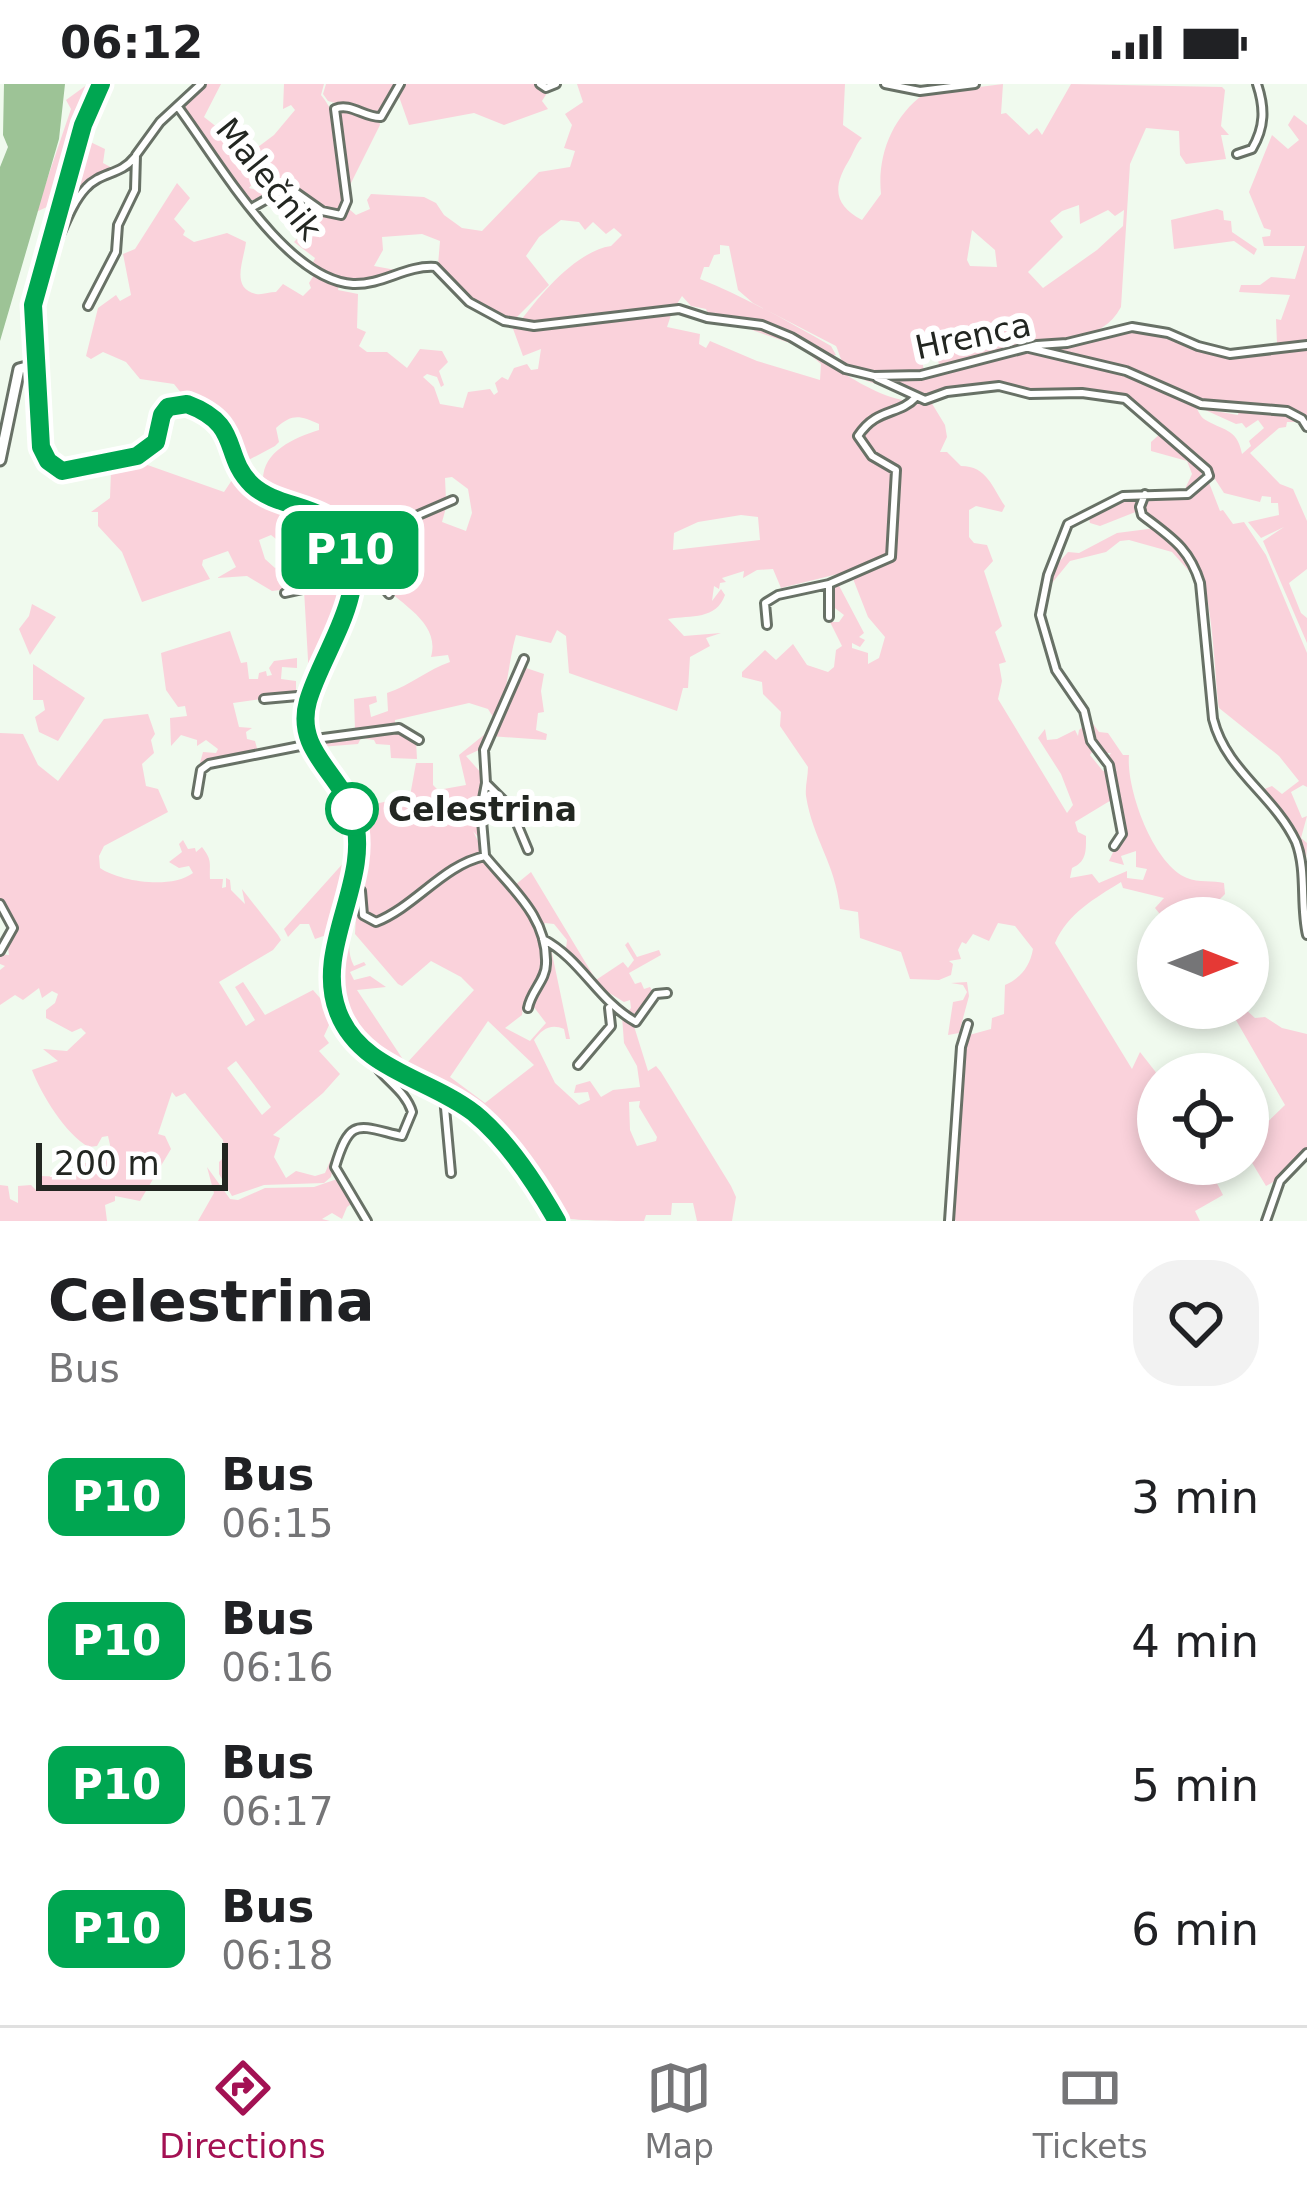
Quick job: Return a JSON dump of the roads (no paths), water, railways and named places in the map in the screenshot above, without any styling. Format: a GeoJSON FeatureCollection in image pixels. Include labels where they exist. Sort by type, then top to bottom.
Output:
{"type":"FeatureCollection","features":[{"type":"Feature","properties":{"kind":"street","name":"Malečnik"},"geometry":{"type":"LineString","coordinates":[[34,365],[33,305],[83,125],[101,84]]}},
{"type":"Feature","properties":{"kind":"street","name":"Malečnik"},"geometry":{"type":"LineString","coordinates":[[44,264],[87,187],[103,175],[124,169],[160,122],[201,84]]}},
{"type":"Feature","properties":{"kind":"street"},"geometry":{"type":"LineString","coordinates":[[253,207],[288,187],[322,212],[340,214],[347,201],[335,109],[344,106],[381,117],[400,84]]}},
{"type":"Feature","properties":{"kind":"street"},"geometry":{"type":"LineString","coordinates":[[540,84],[546,88],[556,84]]}},
{"type":"Feature","properties":{"kind":"street"},"geometry":{"type":"LineString","coordinates":[[885,84],[920,92],[975,84]]}},
{"type":"Feature","properties":{"kind":"street"},"geometry":{"type":"LineString","coordinates":[[1237,154],[1252,149],[1262,126],[1257,84]]}},
{"type":"Feature","properties":{"kind":"street","name":"Malečnik"},"geometry":{"type":"LineString","coordinates":[[178,107],[296,259],[322,277],[346,284],[379,282],[420,266],[435,267],[469,302],[514,324]]}},
{"type":"Feature","properties":{"kind":"street"},"geometry":{"type":"LineString","coordinates":[[88,306],[116,252],[118,225],[135,190],[136,154]]}},
{"type":"Feature","properties":{"kind":"street","name":"Hrenca"},"geometry":{"type":"LineString","coordinates":[[514,324],[533,326],[679,309],[762,325],[845,369],[874,376],[921,375],[1132,327],[1168,333],[1230,354],[1307,345]]}},
{"type":"Feature","properties":{"kind":"street"},"geometry":{"type":"LineString","coordinates":[[1029,348],[1126,371],[1201,404],[1287,412],[1307,427]]}},
{"type":"Feature","properties":{"kind":"street"},"geometry":{"type":"LineString","coordinates":[[0,460],[19,369],[34,365],[41,447],[57,469],[81,469],[146,452],[156,442],[164,410],[172,404],[187,404],[224,427],[254,487],[329,519],[389,593]]}},
{"type":"Feature","properties":{"kind":"street"},"geometry":{"type":"LineString","coordinates":[[874,376],[925,400],[946,392],[999,386],[1030,394],[1082,393],[1125,399],[1189,451],[1209,476],[1188,494],[1115,498],[1068,524],[1040,608],[1056,670],[1081,705],[1090,741],[1109,765],[1122,834],[1114,847]]}},
{"type":"Feature","properties":{"kind":"street"},"geometry":{"type":"LineString","coordinates":[[766,625],[765,603],[778,595],[829,584],[891,557],[896,470],[872,456],[858,436],[879,413],[908,406],[916,397]]}},
{"type":"Feature","properties":{"kind":"street"},"geometry":{"type":"LineString","coordinates":[[1145,494],[1142,514],[1175,539],[1195,565],[1218,736],[1234,765],[1279,815],[1299,849],[1307,935]]}},
{"type":"Feature","properties":{"kind":"street"},"geometry":{"type":"LineString","coordinates":[[349,545],[453,500]]}},
{"type":"Feature","properties":{"kind":"street"},"geometry":{"type":"LineString","coordinates":[[349,545],[353,568],[349,599],[305,718],[309,742],[352,812],[357,834],[333,959],[332,986],[341,1020],[409,1102],[412,1112],[402,1136],[360,1126],[344,1140],[335,1167],[367,1221]]}},
{"type":"Feature","properties":{"kind":"street"},"geometry":{"type":"LineString","coordinates":[[285,593],[353,568]]}},
{"type":"Feature","properties":{"kind":"street"},"geometry":{"type":"LineString","coordinates":[[829,584],[829,617]]}},
{"type":"Feature","properties":{"kind":"street"},"geometry":{"type":"LineString","coordinates":[[524,659],[484,750],[486,783],[481,809],[485,856],[518,889],[543,939],[546,969],[528,1008]]}},
{"type":"Feature","properties":{"kind":"street"},"geometry":{"type":"LineString","coordinates":[[264,699],[310,695]]}},
{"type":"Feature","properties":{"kind":"street"},"geometry":{"type":"LineString","coordinates":[[197,794],[201,770],[209,764],[399,728],[419,740]]}},
{"type":"Feature","properties":{"kind":"street"},"geometry":{"type":"LineString","coordinates":[[486,783],[510,807],[528,850]]}},
{"type":"Feature","properties":{"kind":"street"},"geometry":{"type":"LineString","coordinates":[[351,878],[361,892],[363,915],[376,922],[460,865],[485,856]]}},
{"type":"Feature","properties":{"kind":"street"},"geometry":{"type":"LineString","coordinates":[[0,904],[13,928],[0,951]]}},
{"type":"Feature","properties":{"kind":"street"},"geometry":{"type":"LineString","coordinates":[[543,939],[573,958],[608,1004],[636,1022],[656,994],[667,993]]}},
{"type":"Feature","properties":{"kind":"street"},"geometry":{"type":"LineString","coordinates":[[578,1065],[611,1026],[608,1004]]}},
{"type":"Feature","properties":{"kind":"street"},"geometry":{"type":"LineString","coordinates":[[949,1221],[961,1047],[968,1024]]}},
{"type":"Feature","properties":{"kind":"street"},"geometry":{"type":"LineString","coordinates":[[370,1055],[443,1094],[491,1130],[557,1221]]}},
{"type":"Feature","properties":{"kind":"street"},"geometry":{"type":"LineString","coordinates":[[443,1094],[452,1173]]}},
{"type":"Feature","properties":{"kind":"street"},"geometry":{"type":"LineString","coordinates":[[1266,1221],[1280,1181],[1307,1153]]}},
{"type":"Feature","properties":{"kind":"place","name":"Celestrina"},"geometry":{"type":"Point","coordinates":[352,809]}}]}
